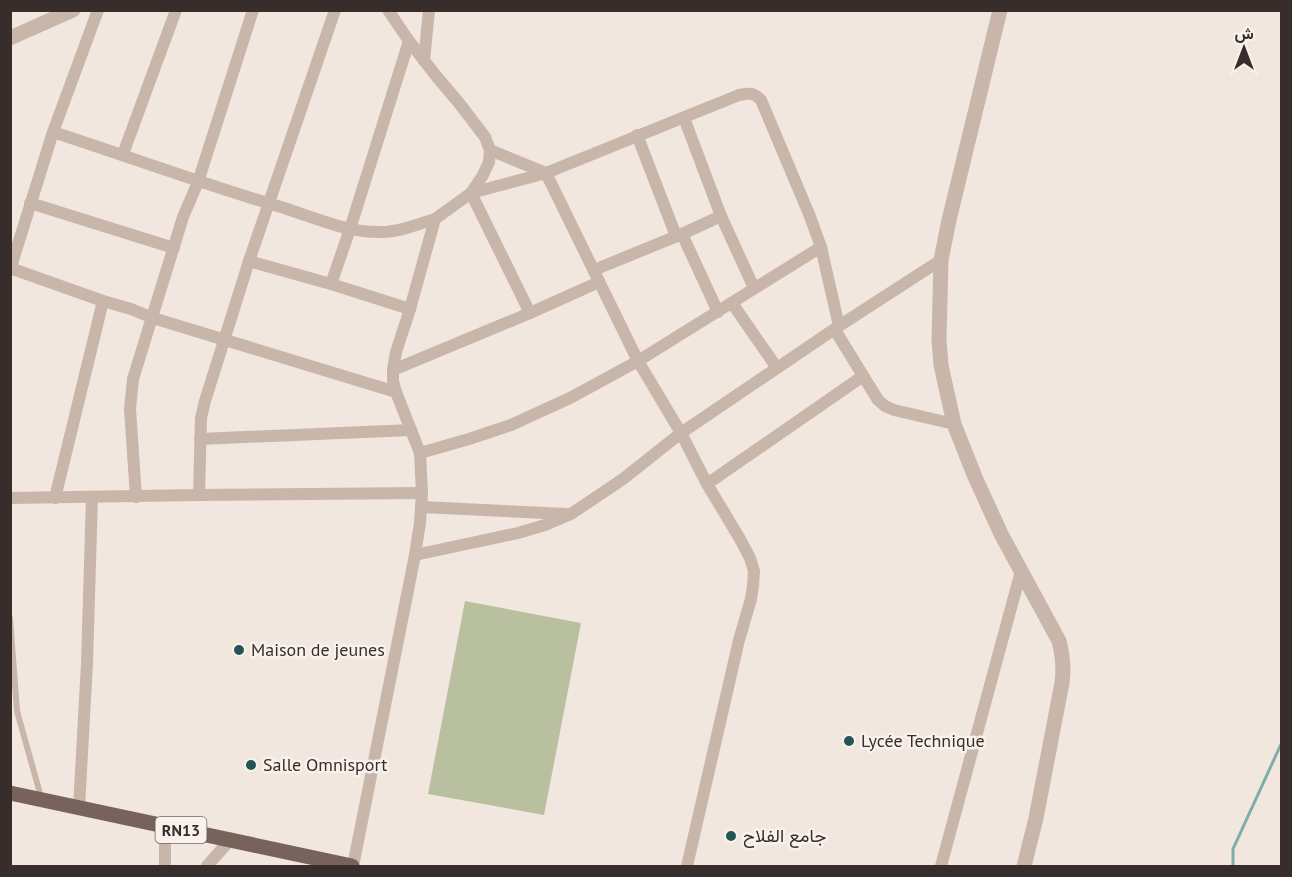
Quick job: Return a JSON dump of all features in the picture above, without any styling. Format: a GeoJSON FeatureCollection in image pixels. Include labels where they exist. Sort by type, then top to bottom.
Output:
{"type":"FeatureCollection","features":[{"type":"Feature","properties":{"kind":"main road","name":"RN13"},"geometry":{"type":"LineString","coordinates":[[10,793],[353,867]]}},
{"type":"Feature","properties":{"kind":"street"},"geometry":{"type":"LineString","coordinates":[[10,38],[73,10]]}},
{"type":"Feature","properties":{"kind":"street"},"geometry":{"type":"LineString","coordinates":[[98,10],[53,132],[11,269],[153,318],[396,392]]}},
{"type":"Feature","properties":{"kind":"street"},"geometry":{"type":"LineString","coordinates":[[123,154],[176,10]]}},
{"type":"Feature","properties":{"kind":"street"},"geometry":{"type":"LineString","coordinates":[[136,497],[130,396],[133,379],[253,10]]}},
{"type":"Feature","properties":{"kind":"street"},"geometry":{"type":"LineString","coordinates":[[199,495],[201,418],[205,401],[249,261],[335,10]]}},
{"type":"Feature","properties":{"kind":"street"},"geometry":{"type":"LineString","coordinates":[[53,132],[123,154],[198,182],[350,229],[396,231],[435,219],[471,192],[489,162],[490,150],[485,137],[424,61],[388,10]]}},
{"type":"Feature","properties":{"kind":"street"},"geometry":{"type":"LineString","coordinates":[[424,61],[429,10]]}},
{"type":"Feature","properties":{"kind":"street"},"geometry":{"type":"LineString","coordinates":[[1000,10],[941,260],[939,340],[940,365],[954,424],[1001,534],[1059,641],[1064,667],[1036,818],[1024,867]]}},
{"type":"Feature","properties":{"kind":"street"},"geometry":{"type":"LineString","coordinates":[[331,284],[409,41]]}},
{"type":"Feature","properties":{"kind":"street"},"geometry":{"type":"LineString","coordinates":[[471,192],[546,173],[739,95],[749,93],[756,95],[761,100],[821,247],[837,328],[863,376],[878,400],[885,406],[954,424]]}},
{"type":"Feature","properties":{"kind":"street"},"geometry":{"type":"LineString","coordinates":[[684,118],[721,216],[754,288]]}},
{"type":"Feature","properties":{"kind":"street"},"geometry":{"type":"LineString","coordinates":[[638,135],[679,235],[718,312]]}},
{"type":"Feature","properties":{"kind":"street"},"geometry":{"type":"LineString","coordinates":[[490,150],[546,173],[638,361],[681,433],[707,484],[750,558],[754,571],[753,585],[687,867]]}},
{"type":"Feature","properties":{"kind":"street"},"geometry":{"type":"LineString","coordinates":[[471,192],[530,314]]}},
{"type":"Feature","properties":{"kind":"street"},"geometry":{"type":"LineString","coordinates":[[30,203],[174,248]]}},
{"type":"Feature","properties":{"kind":"street"},"geometry":{"type":"LineString","coordinates":[[594,270],[721,216]]}},
{"type":"Feature","properties":{"kind":"street"},"geometry":{"type":"LineString","coordinates":[[353,867],[415,555],[423,493],[420,453],[396,392],[393,370],[396,352],[435,219]]}},
{"type":"Feature","properties":{"kind":"street"},"geometry":{"type":"LineString","coordinates":[[420,453],[511,425],[570,398],[638,361],[821,247]]}},
{"type":"Feature","properties":{"kind":"street"},"geometry":{"type":"LineString","coordinates":[[415,555],[518,533],[571,514],[623,478],[681,433],[941,260]]}},
{"type":"Feature","properties":{"kind":"street"},"geometry":{"type":"LineString","coordinates":[[249,261],[410,309]]}},
{"type":"Feature","properties":{"kind":"street"},"geometry":{"type":"LineString","coordinates":[[393,370],[530,314],[599,282]]}},
{"type":"Feature","properties":{"kind":"street"},"geometry":{"type":"LineString","coordinates":[[55,498],[103,301]]}},
{"type":"Feature","properties":{"kind":"street"},"geometry":{"type":"LineString","coordinates":[[732,303],[777,368]]}},
{"type":"Feature","properties":{"kind":"street"},"geometry":{"type":"LineString","coordinates":[[707,484],[863,376]]}},
{"type":"Feature","properties":{"kind":"street"},"geometry":{"type":"LineString","coordinates":[[200,439],[411,430]]}},
{"type":"Feature","properties":{"kind":"street"},"geometry":{"type":"LineString","coordinates":[[10,498],[423,493]]}},
{"type":"Feature","properties":{"kind":"street"},"geometry":{"type":"LineString","coordinates":[[79,808],[87,663],[92,497]]}},
{"type":"Feature","properties":{"kind":"street"},"geometry":{"type":"LineString","coordinates":[[421,507],[571,514]]}},
{"type":"Feature","properties":{"kind":"street"},"geometry":{"type":"LineString","coordinates":[[941,867],[1021,571]]}},
{"type":"Feature","properties":{"kind":"street"},"geometry":{"type":"LineString","coordinates":[[165,826],[165,867]]}},
{"type":"Feature","properties":{"kind":"street"},"geometry":{"type":"LineString","coordinates":[[207,867],[230,840]]}},
{"type":"Feature","properties":{"kind":"lane"},"geometry":{"type":"LineString","coordinates":[[10,618],[18,711],[42,800]]}},
{"type":"Feature","properties":{"kind":"green space"},"geometry":{"type":"Polygon","coordinates":[[[465,601],[581,623],[544,815],[428,794],[465,601]]]}},
{"type":"Feature","properties":{"kind":"waterway"},"geometry":{"type":"LineString","coordinates":[[1233,866],[1233,849],[1282,742]]}},
{"type":"Feature","properties":{"kind":"place","name":"Maison de jeunes"},"geometry":{"type":"Point","coordinates":[239,650]}},
{"type":"Feature","properties":{"kind":"place","name":"Lycée Technique"},"geometry":{"type":"Point","coordinates":[849,741]}},
{"type":"Feature","properties":{"kind":"place","name":"Salle Omnisport"},"geometry":{"type":"Point","coordinates":[251,765]}},
{"type":"Feature","properties":{"kind":"place","name":"جامع الفلاح"},"geometry":{"type":"Point","coordinates":[731,836]}}]}
